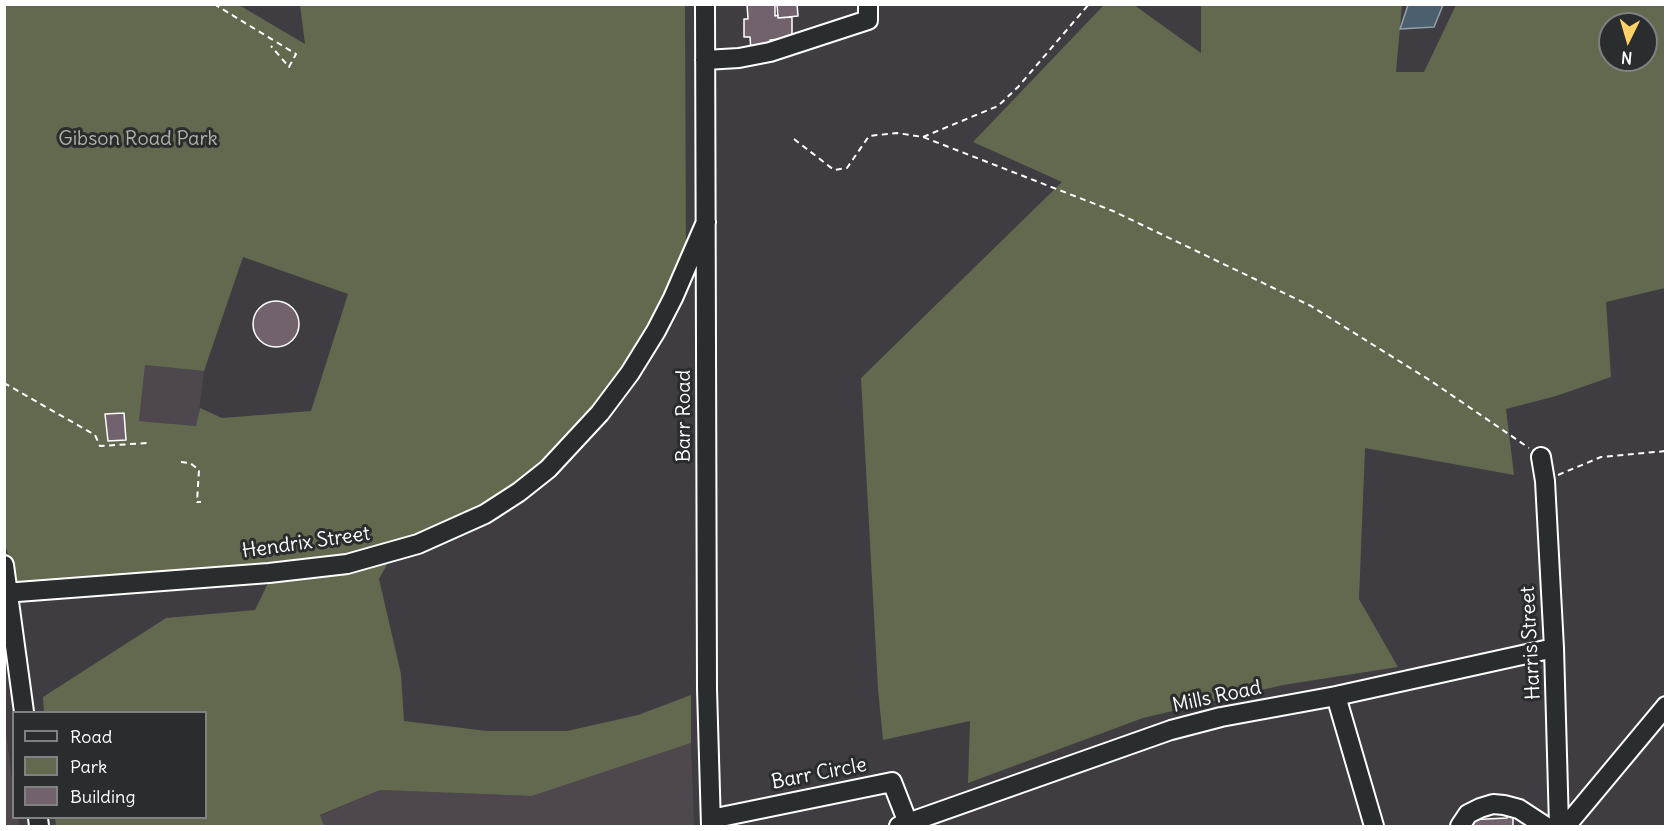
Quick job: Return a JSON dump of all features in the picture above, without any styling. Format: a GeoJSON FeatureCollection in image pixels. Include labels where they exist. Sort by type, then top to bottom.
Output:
{"type":"FeatureCollection","features":[{"type":"Feature","properties":{"kind":"street","name":"Barr Road"},"geometry":{"type":"LineString","coordinates":[[705,4],[707,689],[711,823]]}},
{"type":"Feature","properties":{"kind":"street"},"geometry":{"type":"LineString","coordinates":[[705,60],[739,58],[770,52],[868,20],[868,4]]}},
{"type":"Feature","properties":{"kind":"street","name":"Hendrix Street"},"geometry":{"type":"LineString","coordinates":[[6,593],[269,573],[346,564],[418,544],[485,514],[519,492],[548,469],[600,413],[630,373],[656,331],[706,222]]}},
{"type":"Feature","properties":{"kind":"street","name":"Harris Street"},"geometry":{"type":"LineString","coordinates":[[1541,457],[1545,481],[1554,648],[1559,826]]}},
{"type":"Feature","properties":{"kind":"street"},"geometry":{"type":"LineString","coordinates":[[4,566],[24,711]]}},
{"type":"Feature","properties":{"kind":"street","name":"Mills Road"},"geometry":{"type":"LineString","coordinates":[[903,825],[1171,730],[1221,717],[1336,696],[1554,648]]}},
{"type":"Feature","properties":{"kind":"street"},"geometry":{"type":"LineString","coordinates":[[1336,696],[1374,826]]}},
{"type":"Feature","properties":{"kind":"street"},"geometry":{"type":"LineString","coordinates":[[1566,826],[1665,706]]}},
{"type":"Feature","properties":{"kind":"street","name":"Barr Circle"},"geometry":{"type":"LineString","coordinates":[[711,823],[892,782],[903,825]]}},
{"type":"Feature","properties":{"kind":"street"},"geometry":{"type":"LineString","coordinates":[[1460,826],[1468,814],[1493,804],[1519,809],[1545,826]]}},
{"type":"Feature","properties":{"kind":"path"},"geometry":{"type":"LineString","coordinates":[[214,4],[296,54],[289,67],[271,46]]}},
{"type":"Feature","properties":{"kind":"path"},"geometry":{"type":"LineString","coordinates":[[923,136],[998,106],[1018,87],[1089,4]]}},
{"type":"Feature","properties":{"kind":"path"},"geometry":{"type":"LineString","coordinates":[[794,139],[834,170],[847,168],[869,136],[897,133],[923,136],[1113,211],[1311,306],[1431,381],[1541,457]]}},
{"type":"Feature","properties":{"kind":"path"},"geometry":{"type":"LineString","coordinates":[[4,383],[95,435],[100,446],[148,443]]}},
{"type":"Feature","properties":{"kind":"path"},"geometry":{"type":"LineString","coordinates":[[1545,481],[1601,457],[1665,452]]}},
{"type":"Feature","properties":{"kind":"path"},"geometry":{"type":"LineString","coordinates":[[181,462],[190,463],[199,470],[197,502],[201,502]]}},
{"type":"Feature","properties":{"kind":"shaded area"},"geometry":{"type":"Polygon","coordinates":[[[145,365],[204,371],[197,426],[139,421],[145,365]]]}},
{"type":"Feature","properties":{"kind":"shaded area"},"geometry":{"type":"Polygon","coordinates":[[[5,723],[12,780],[12,819],[18,819],[19,826],[5,826],[5,723]]]}},
{"type":"Feature","properties":{"kind":"shaded area"},"geometry":{"type":"Polygon","coordinates":[[[691,743],[694,826],[324,826],[320,816],[380,790],[532,796],[691,743]]]}},
{"type":"Feature","properties":{"kind":"green space","name":"Gibson Road Park"},"geometry":{"type":"Polygon","coordinates":[[[4,5],[239,5],[305,44],[300,5],[685,5],[686,268],[630,373],[519,492],[394,552],[379,579],[401,674],[404,721],[487,731],[567,731],[638,715],[691,695],[691,743],[532,796],[380,790],[320,815],[324,826],[56,826],[55,819],[207,819],[207,711],[44,711],[43,697],[166,618],[255,610],[271,577],[17,583],[4,541],[4,5]],[[243,257],[204,371],[145,365],[139,421],[196,426],[200,408],[222,418],[311,411],[348,294],[243,257]]]}},
{"type":"Feature","properties":{"kind":"green space"},"geometry":{"type":"Polygon","coordinates":[[[1104,5],[1134,5],[1201,53],[1201,5],[1402,5],[1396,72],[1424,72],[1456,5],[1665,5],[1665,288],[1606,302],[1611,377],[1556,396],[1506,409],[1514,475],[1365,448],[1359,599],[1398,667],[1283,685],[1143,718],[968,783],[970,721],[883,740],[878,689],[861,378],[1062,182],[973,142],[1104,5]]]}},
{"type":"Feature","properties":{"kind":"water"},"geometry":{"type":"Polygon","coordinates":[[[1408,4],[1443,5],[1434,27],[1400,29],[1408,4]]]}},
{"type":"Feature","properties":{"kind":"building"},"geometry":{"type":"Polygon","coordinates":[[[747,4],[775,4],[775,16],[778,15],[778,18],[792,17],[792,38],[770,40],[770,51],[751,51],[750,37],[744,37],[744,19],[748,19],[747,4]]]}},
{"type":"Feature","properties":{"kind":"building"},"geometry":{"type":"Polygon","coordinates":[[[777,4],[797,4],[798,16],[778,18],[777,4]]]}},
{"type":"Feature","properties":{"kind":"building"},"geometry":{"type":"Polygon","coordinates":[[[276,301],[292,308],[299,324],[292,340],[276,347],[260,340],[253,324],[260,308],[276,301]]]}},
{"type":"Feature","properties":{"kind":"building"},"geometry":{"type":"Polygon","coordinates":[[[124,413],[126,440],[108,441],[105,414],[124,413]]]}},
{"type":"Feature","properties":{"kind":"building"},"geometry":{"type":"Polygon","coordinates":[[[1507,811],[1513,811],[1513,826],[1466,826],[1466,820],[1507,818],[1507,811]]]}}]}
